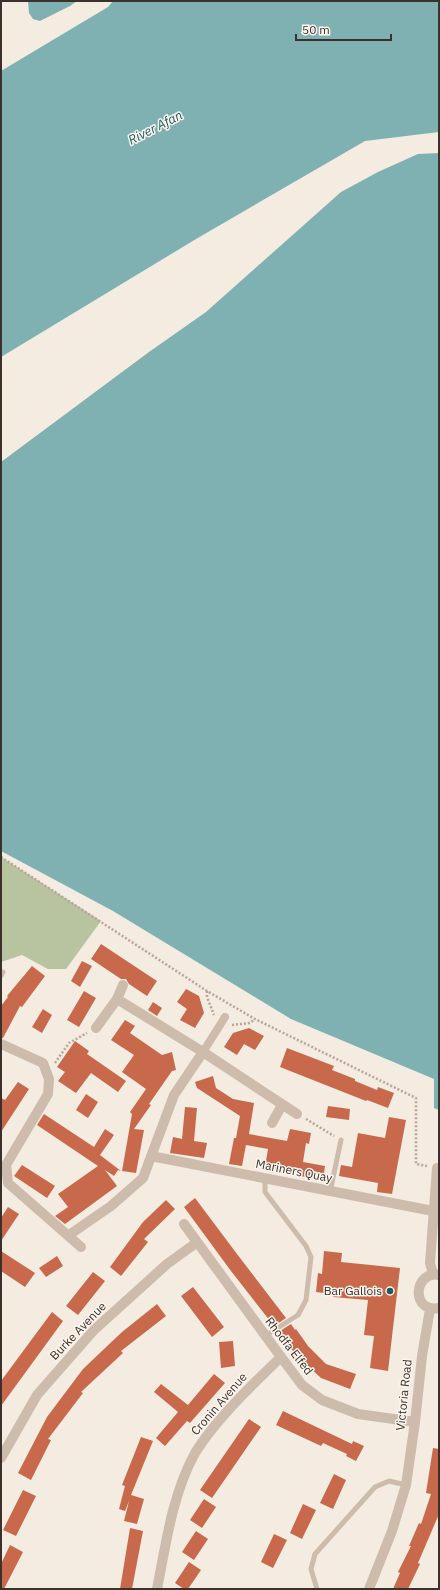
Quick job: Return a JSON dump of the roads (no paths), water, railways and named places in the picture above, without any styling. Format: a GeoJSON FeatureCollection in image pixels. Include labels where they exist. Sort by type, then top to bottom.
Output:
{"type":"FeatureCollection","features":[{"type":"Feature","properties":{"kind":"street"},"geometry":{"type":"LineString","coordinates":[[96,1028],[117,999],[123,985]]}},
{"type":"Feature","properties":{"kind":"street"},"geometry":{"type":"LineString","coordinates":[[117,999],[203,1052],[297,1114]]}},
{"type":"Feature","properties":{"kind":"street"},"geometry":{"type":"LineString","coordinates":[[69,1235],[111,1206],[143,1178],[174,1095],[226,1017]]}},
{"type":"Feature","properties":{"kind":"street"},"geometry":{"type":"LineString","coordinates":[[1,1044],[43,1063],[49,1079],[48,1094],[6,1165],[8,1183],[81,1247]]}},
{"type":"Feature","properties":{"kind":"street"},"geometry":{"type":"LineString","coordinates":[[272,1123],[282,1105]]}},
{"type":"Feature","properties":{"kind":"street","name":"Mariners Quay"},"geometry":{"type":"LineString","coordinates":[[151,1156],[187,1162],[265,1180],[433,1211]]}},
{"type":"Feature","properties":{"kind":"street","name":"Victoria Road"},"geometry":{"type":"LineString","coordinates":[[369,1589],[392,1531],[406,1485],[422,1356],[435,1308],[422,1304],[418,1296],[419,1287],[424,1278],[436,1275],[430,1262],[433,1211],[437,1193],[438,1166]]}},
{"type":"Feature","properties":{"kind":"street","name":"Rhodfa Elfed"},"geometry":{"type":"LineString","coordinates":[[184,1224],[302,1385],[322,1400],[358,1414],[415,1422]]}},
{"type":"Feature","properties":{"kind":"street","name":"Burke Avenue"},"geometry":{"type":"LineString","coordinates":[[1,1458],[37,1395],[94,1330],[167,1264],[196,1242]]}},
{"type":"Feature","properties":{"kind":"street","name":"Cronin Avenue"},"geometry":{"type":"LineString","coordinates":[[157,1589],[171,1516],[194,1454],[216,1424],[240,1396],[281,1358]]}},
{"type":"Feature","properties":{"kind":"lane"},"geometry":{"type":"LineString","coordinates":[[330,1192],[341,1140]]}},
{"type":"Feature","properties":{"kind":"lane"},"geometry":{"type":"LineString","coordinates":[[265,1180],[265,1192],[306,1246],[311,1257],[306,1300],[298,1315],[265,1336]]}},
{"type":"Feature","properties":{"kind":"lane"},"geometry":{"type":"LineString","coordinates":[[317,1589],[311,1569],[315,1554],[375,1487],[389,1481],[406,1485]]}},
{"type":"Feature","properties":{"kind":"water","name":"River Afan"},"geometry":{"type":"Polygon","coordinates":[[[1,1],[439,1],[439,1110],[434,1108],[434,1079],[291,1019],[113,911],[1,851],[1,1]]]}},
{"type":"Feature","properties":{"kind":"place","name":"Bar Gallois"},"geometry":{"type":"Point","coordinates":[390,1291]}}]}
